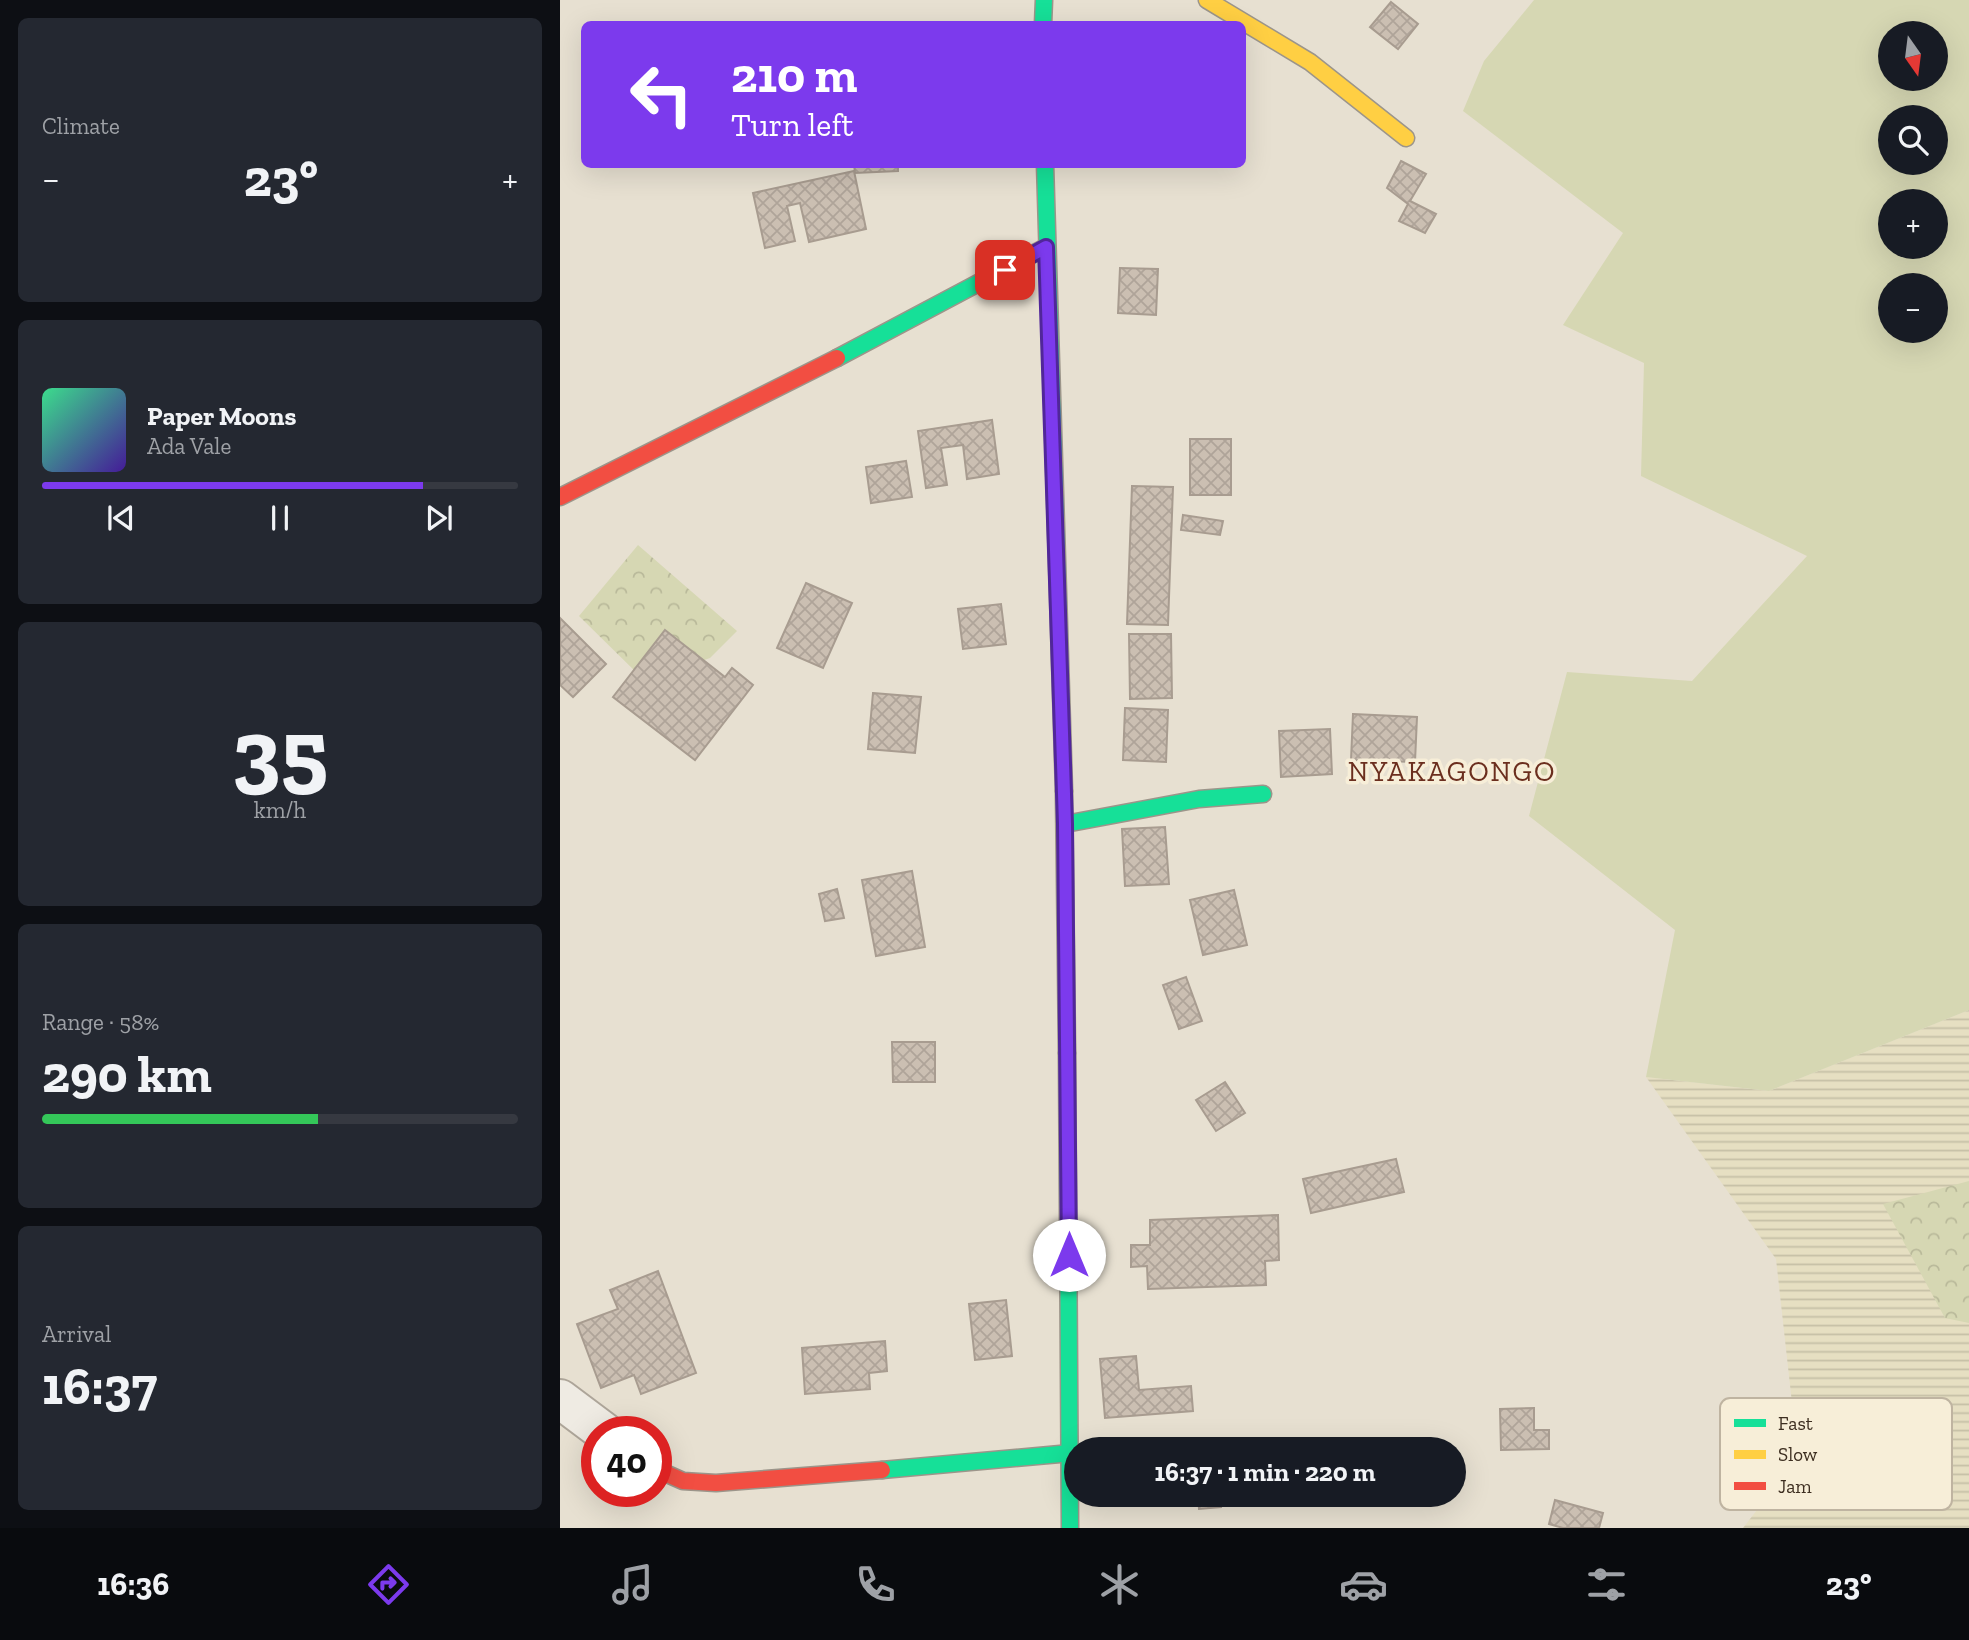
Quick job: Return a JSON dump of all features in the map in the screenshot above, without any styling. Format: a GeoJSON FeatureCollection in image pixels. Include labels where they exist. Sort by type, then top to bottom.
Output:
{"type":"FeatureCollection","features":[{"type":"Feature","properties":{"kind":"street"},"geometry":{"type":"LineString","coordinates":[[1042,21],[1044,0]]}},
{"type":"Feature","properties":{"kind":"street"},"geometry":{"type":"LineString","coordinates":[[1207,0],[1242,21]]}},
{"type":"Feature","properties":{"kind":"street"},"geometry":{"type":"LineString","coordinates":[[1246,23],[1310,62],[1406,138]]}},
{"type":"Feature","properties":{"kind":"street"},"geometry":{"type":"LineString","coordinates":[[1045,168],[1065,824],[1071,1437]]}},
{"type":"Feature","properties":{"kind":"street"},"geometry":{"type":"LineString","coordinates":[[560,497],[808,373],[1046,247]]}},
{"type":"Feature","properties":{"kind":"street"},"geometry":{"type":"LineString","coordinates":[[1065,824],[1199,799],[1263,794]]}},
{"type":"Feature","properties":{"kind":"street"},"geometry":{"type":"LineString","coordinates":[[560,1399],[583,1416]]}},
{"type":"Feature","properties":{"kind":"street"},"geometry":{"type":"LineString","coordinates":[[672,1476],[683,1481],[716,1483],[776,1480],[1064,1453]]}},
{"type":"Feature","properties":{"kind":"street"},"geometry":{"type":"LineString","coordinates":[[1070,1507],[1070,1528]]}},
{"type":"Feature","properties":{"kind":"shaded area"},"geometry":{"type":"Polygon","coordinates":[[[1969,1010],[1969,1528],[1743,1528],[1757,1510],[1952,1510],[1952,1398],[1791,1398],[1776,1259],[1646,1077],[1769,1091],[1969,1010]]]}},
{"type":"Feature","properties":{"kind":"green space"},"geometry":{"type":"Polygon","coordinates":[[[1534,0],[1969,0],[1969,1010],[1769,1091],[1646,1077],[1675,930],[1529,816],[1567,672],[1692,681],[1807,556],[1641,476],[1644,363],[1563,325],[1623,233],[1463,111],[1484,61],[1534,0]]]}},
{"type":"Feature","properties":{"kind":"green space"},"geometry":{"type":"Polygon","coordinates":[[[638,545],[737,631],[710,658],[645,681],[579,616],[638,545]]]}},
{"type":"Feature","properties":{"kind":"green space"},"geometry":{"type":"Polygon","coordinates":[[[1969,1181],[1969,1323],[1945,1318],[1883,1204],[1969,1181]]]}},
{"type":"Feature","properties":{"kind":"building"},"geometry":{"type":"Polygon","coordinates":[[[1391,2],[1418,24],[1398,49],[1370,27],[1391,2]]]}},
{"type":"Feature","properties":{"kind":"building"},"geometry":{"type":"Polygon","coordinates":[[[1401,161],[1426,174],[1410,201],[1436,214],[1425,233],[1399,221],[1408,204],[1387,188],[1401,161]]]}},
{"type":"Feature","properties":{"kind":"building"},"geometry":{"type":"Polygon","coordinates":[[[854,168],[898,168],[898,171],[855,173],[854,168]]]}},
{"type":"Feature","properties":{"kind":"building"},"geometry":{"type":"Polygon","coordinates":[[[854,171],[866,229],[809,242],[800,203],[787,206],[795,241],[765,248],[753,193],[854,171]]]}},
{"type":"Feature","properties":{"kind":"building"},"geometry":{"type":"Polygon","coordinates":[[[1120,268],[1158,269],[1156,315],[1118,313],[1120,268]]]}},
{"type":"Feature","properties":{"kind":"building"},"geometry":{"type":"Polygon","coordinates":[[[992,420],[999,474],[967,479],[963,445],[941,448],[947,485],[926,488],[918,431],[992,420]]]}},
{"type":"Feature","properties":{"kind":"building"},"geometry":{"type":"Polygon","coordinates":[[[1190,439],[1231,439],[1231,495],[1190,495],[1190,439]]]}},
{"type":"Feature","properties":{"kind":"building"},"geometry":{"type":"Polygon","coordinates":[[[906,461],[912,497],[871,503],[866,467],[906,461]]]}},
{"type":"Feature","properties":{"kind":"building"},"geometry":{"type":"Polygon","coordinates":[[[1132,486],[1173,487],[1168,625],[1127,624],[1132,486]]]}},
{"type":"Feature","properties":{"kind":"building"},"geometry":{"type":"Polygon","coordinates":[[[1183,515],[1223,521],[1220,535],[1181,530],[1183,515]]]}},
{"type":"Feature","properties":{"kind":"building"},"geometry":{"type":"Polygon","coordinates":[[[806,583],[852,603],[823,668],[777,648],[806,583]]]}},
{"type":"Feature","properties":{"kind":"building"},"geometry":{"type":"Polygon","coordinates":[[[1001,604],[1006,644],[963,649],[958,609],[1001,604]]]}},
{"type":"Feature","properties":{"kind":"building"},"geometry":{"type":"Polygon","coordinates":[[[560,618],[606,664],[573,697],[560,685],[560,618]]]}},
{"type":"Feature","properties":{"kind":"building"},"geometry":{"type":"Polygon","coordinates":[[[665,630],[725,677],[732,668],[753,685],[695,760],[613,697],[665,630]]]}},
{"type":"Feature","properties":{"kind":"building"},"geometry":{"type":"Polygon","coordinates":[[[1129,634],[1171,634],[1172,698],[1130,699],[1129,634]]]}},
{"type":"Feature","properties":{"kind":"building"},"geometry":{"type":"Polygon","coordinates":[[[873,693],[921,697],[915,753],[868,749],[873,693]]]}},
{"type":"Feature","properties":{"kind":"building"},"geometry":{"type":"Polygon","coordinates":[[[1125,708],[1168,710],[1166,762],[1123,760],[1125,708]]]}},
{"type":"Feature","properties":{"kind":"building"},"geometry":{"type":"Polygon","coordinates":[[[1353,714],[1417,717],[1415,762],[1351,760],[1353,714]]]}},
{"type":"Feature","properties":{"kind":"building"},"geometry":{"type":"Polygon","coordinates":[[[1330,729],[1332,774],[1281,777],[1279,731],[1330,729]]]}},
{"type":"Feature","properties":{"kind":"building"},"geometry":{"type":"Polygon","coordinates":[[[1165,827],[1169,884],[1125,886],[1122,829],[1165,827]]]}},
{"type":"Feature","properties":{"kind":"building"},"geometry":{"type":"Polygon","coordinates":[[[912,871],[925,947],[876,956],[862,880],[912,871]]]}},
{"type":"Feature","properties":{"kind":"building"},"geometry":{"type":"Polygon","coordinates":[[[837,889],[844,918],[825,921],[819,894],[837,889]]]}},
{"type":"Feature","properties":{"kind":"building"},"geometry":{"type":"Polygon","coordinates":[[[1234,890],[1247,945],[1203,955],[1190,900],[1234,890]]]}},
{"type":"Feature","properties":{"kind":"building"},"geometry":{"type":"Polygon","coordinates":[[[1186,977],[1202,1021],[1179,1029],[1163,985],[1186,977]]]}},
{"type":"Feature","properties":{"kind":"building"},"geometry":{"type":"Polygon","coordinates":[[[892,1042],[935,1042],[935,1082],[893,1082],[892,1042]]]}},
{"type":"Feature","properties":{"kind":"building"},"geometry":{"type":"Polygon","coordinates":[[[1225,1082],[1245,1113],[1216,1131],[1196,1100],[1225,1082]]]}},
{"type":"Feature","properties":{"kind":"building"},"geometry":{"type":"Polygon","coordinates":[[[1396,1159],[1404,1192],[1311,1213],[1303,1179],[1396,1159]]]}},
{"type":"Feature","properties":{"kind":"building"},"geometry":{"type":"Polygon","coordinates":[[[1278,1215],[1279,1260],[1265,1261],[1266,1285],[1148,1289],[1147,1266],[1131,1267],[1131,1245],[1150,1245],[1150,1220],[1278,1215]]]}},
{"type":"Feature","properties":{"kind":"building"},"geometry":{"type":"Polygon","coordinates":[[[658,1271],[696,1373],[641,1394],[634,1375],[601,1388],[577,1324],[618,1309],[610,1290],[658,1271]]]}},
{"type":"Feature","properties":{"kind":"building"},"geometry":{"type":"Polygon","coordinates":[[[1006,1300],[1012,1356],[975,1360],[969,1304],[1006,1300]]]}},
{"type":"Feature","properties":{"kind":"building"},"geometry":{"type":"Polygon","coordinates":[[[885,1341],[887,1371],[869,1373],[870,1389],[805,1394],[802,1348],[885,1341]]]}},
{"type":"Feature","properties":{"kind":"building"},"geometry":{"type":"Polygon","coordinates":[[[1136,1356],[1139,1390],[1191,1386],[1193,1411],[1105,1418],[1100,1359],[1136,1356]]]}},
{"type":"Feature","properties":{"kind":"building"},"geometry":{"type":"Polygon","coordinates":[[[1534,1408],[1534,1430],[1549,1430],[1549,1449],[1501,1450],[1500,1409],[1534,1408]]]}},
{"type":"Feature","properties":{"kind":"building"},"geometry":{"type":"Polygon","coordinates":[[[1555,1500],[1603,1513],[1599,1528],[1563,1528],[1549,1524],[1555,1500]]]}},
{"type":"Feature","properties":{"kind":"traffic: fast"},"geometry":{"type":"LineString","coordinates":[[1043,21],[1044,0]]}},
{"type":"Feature","properties":{"kind":"traffic: fast"},"geometry":{"type":"LineString","coordinates":[[1045,168],[1064,791]]}},
{"type":"Feature","properties":{"kind":"traffic: fast"},"geometry":{"type":"LineString","coordinates":[[837,358],[1046,247]]}},
{"type":"Feature","properties":{"kind":"traffic: fast"},"geometry":{"type":"LineString","coordinates":[[1065,824],[1199,799],[1263,794]]}},
{"type":"Feature","properties":{"kind":"traffic: fast"},"geometry":{"type":"LineString","coordinates":[[1067,1053],[1070,1528]]}},
{"type":"Feature","properties":{"kind":"traffic: fast"},"geometry":{"type":"LineString","coordinates":[[882,1470],[1064,1454]]}},
{"type":"Feature","properties":{"kind":"traffic: slow"},"geometry":{"type":"LineString","coordinates":[[1207,0],[1242,21]]}},
{"type":"Feature","properties":{"kind":"traffic: slow"},"geometry":{"type":"LineString","coordinates":[[1246,23],[1310,62],[1406,138]]}},
{"type":"Feature","properties":{"kind":"traffic: slow"},"geometry":{"type":"LineString","coordinates":[[1064,791],[1067,1053]]}},
{"type":"Feature","properties":{"kind":"traffic: jam"},"geometry":{"type":"LineString","coordinates":[[560,497],[837,358]]}},
{"type":"Feature","properties":{"kind":"traffic: jam"},"geometry":{"type":"LineString","coordinates":[[672,1476],[683,1481],[716,1483],[882,1470]]}},
{"type":"Feature","properties":{"kind":"district","name":"NYAKAGONGO"},"geometry":{"type":"Point","coordinates":[1452,771]}},
{"type":"Feature","properties":{"kind":"route"},"geometry":{"type":"LineString","coordinates":[[1005,270],[1046,247],[1065,824],[1069,1255]]}}]}
